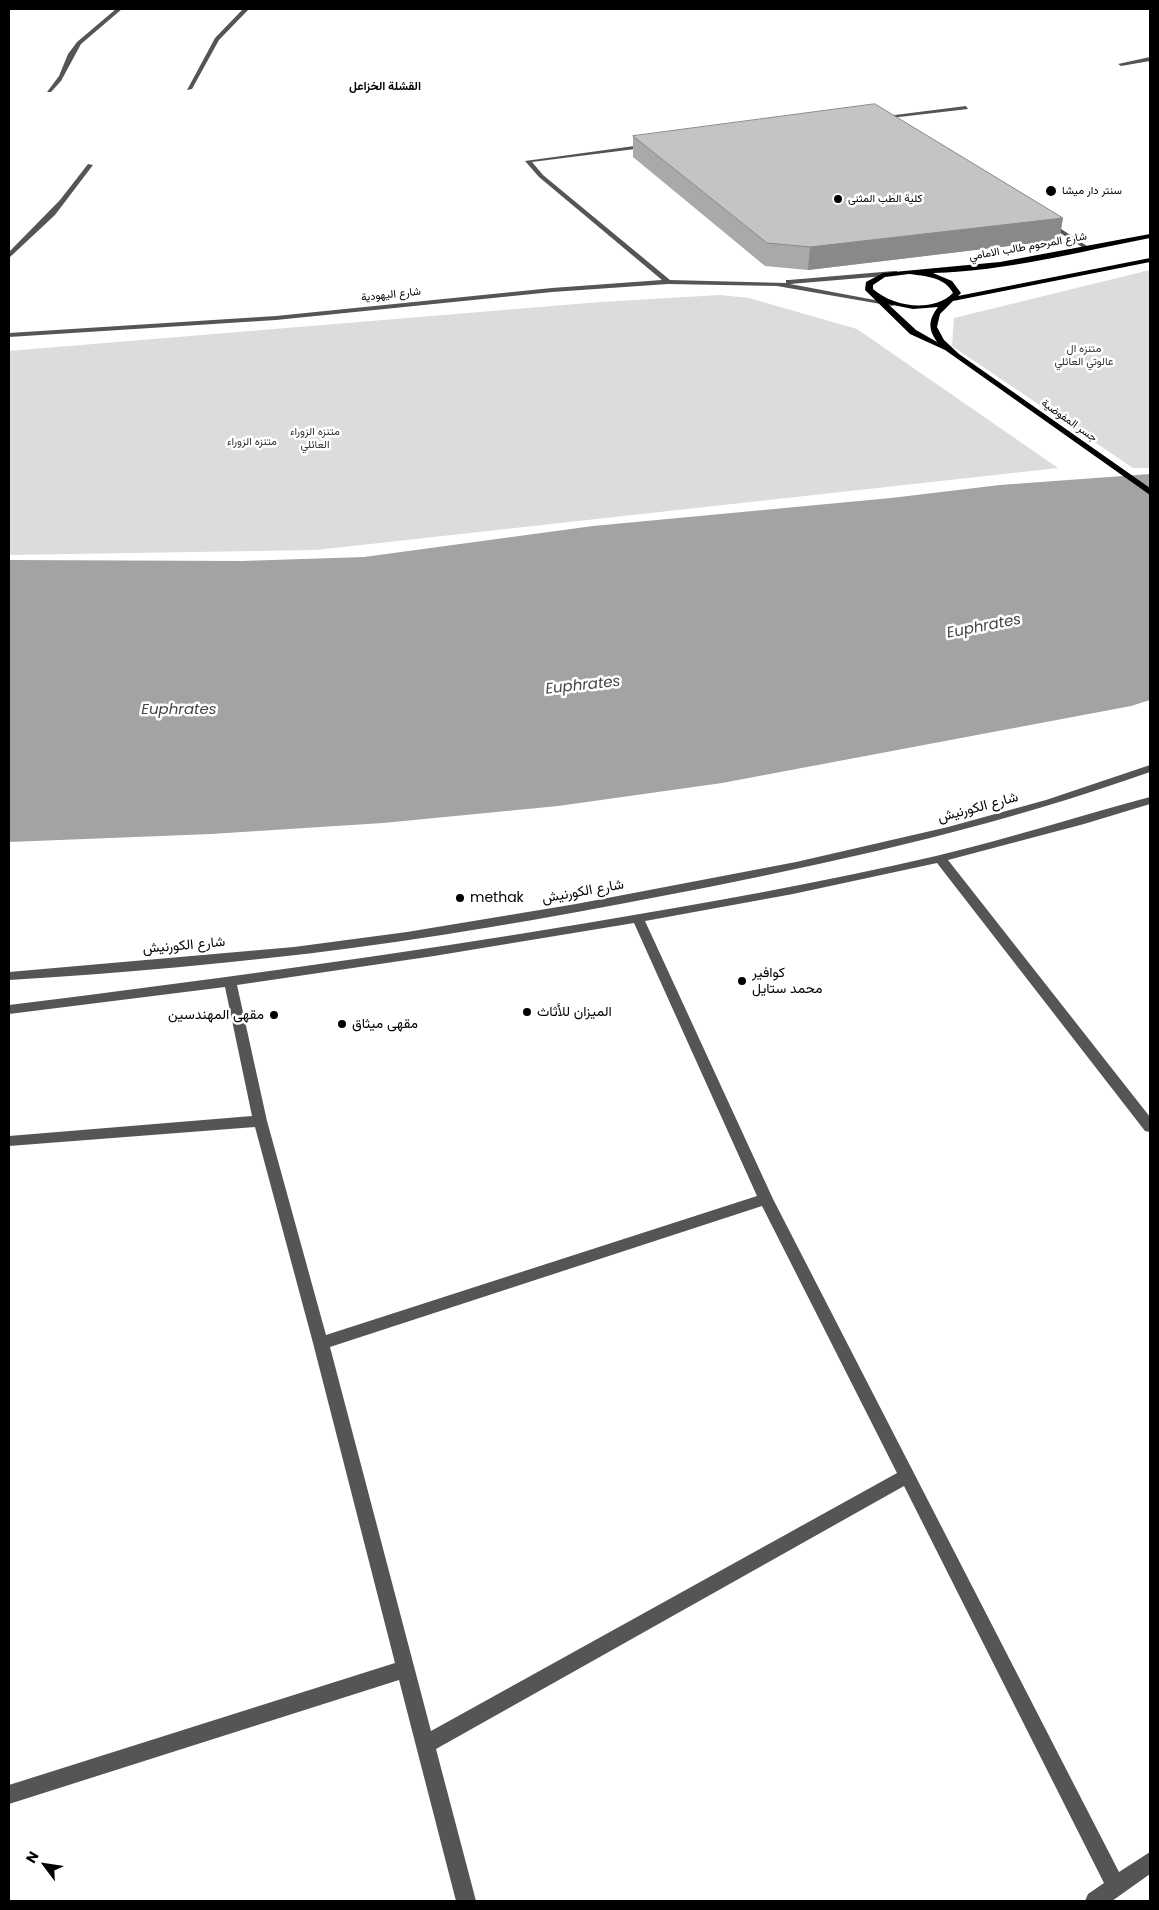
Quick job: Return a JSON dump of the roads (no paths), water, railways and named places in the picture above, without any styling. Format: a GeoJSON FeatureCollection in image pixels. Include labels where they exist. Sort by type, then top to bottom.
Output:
{"type":"FeatureCollection","features":[{"type":"Feature","properties":{"kind":"main road","name":"شارع المرحوم طالب الامامي"},"geometry":{"type":"LineString","coordinates":[[909,272],[966,269],[1150,236]]}},
{"type":"Feature","properties":{"kind":"main road"},"geometry":{"type":"LineString","coordinates":[[873,295],[894,304],[923,307],[1150,260]]}},
{"type":"Feature","properties":{"kind":"main road"},"geometry":{"type":"LineString","coordinates":[[909,272],[931,275],[949,281],[955,287],[957,293],[938,311],[934,319],[934,328],[938,338],[957,355],[913,332],[873,295],[869,290],[869,284],[874,279],[894,273],[909,272]]}},
{"type":"Feature","properties":{"kind":"main road","name":"جسر المفوضية"},"geometry":{"type":"LineString","coordinates":[[957,355],[1150,492]]}},
{"type":"Feature","properties":{"kind":"street"},"geometry":{"type":"LineString","coordinates":[[49,91],[60,82],[66,61],[77,45],[119,9]]}},
{"type":"Feature","properties":{"kind":"street"},"geometry":{"type":"LineString","coordinates":[[190,89],[217,40],[246,9]]}},
{"type":"Feature","properties":{"kind":"street"},"geometry":{"type":"LineString","coordinates":[[1120,64],[1150,59]]}},
{"type":"Feature","properties":{"kind":"street"},"geometry":{"type":"LineString","coordinates":[[872,119],[966,108]]}},
{"type":"Feature","properties":{"kind":"street"},"geometry":{"type":"LineString","coordinates":[[882,118],[890,123]]}},
{"type":"Feature","properties":{"kind":"street"},"geometry":{"type":"LineString","coordinates":[[656,145],[528,160],[541,176],[668,282]]}},
{"type":"Feature","properties":{"kind":"street"},"geometry":{"type":"LineString","coordinates":[[9,256],[29,238],[80,181],[90,165]]}},
{"type":"Feature","properties":{"kind":"street"},"geometry":{"type":"LineString","coordinates":[[1038,217],[1087,248]]}},
{"type":"Feature","properties":{"kind":"street"},"geometry":{"type":"LineString","coordinates":[[776,284],[814,278],[894,273]]}},
{"type":"Feature","properties":{"kind":"street","name":"شارع اليهودية"},"geometry":{"type":"LineString","coordinates":[[9,334],[276,318],[552,290],[668,282],[776,284]]}},
{"type":"Feature","properties":{"kind":"street"},"geometry":{"type":"LineString","coordinates":[[776,284],[894,304]]}},
{"type":"Feature","properties":{"kind":"street","name":"شارع الكورنيش"},"geometry":{"type":"LineString","coordinates":[[9,976],[295,951],[475,925],[646,896],[958,830],[1056,802],[1150,768]]}},
{"type":"Feature","properties":{"kind":"street"},"geometry":{"type":"LineString","coordinates":[[9,1009],[230,982],[439,952],[638,919],[941,860],[1150,800]]}},
{"type":"Feature","properties":{"kind":"street"},"geometry":{"type":"LineString","coordinates":[[941,860],[1150,1127]]}},
{"type":"Feature","properties":{"kind":"street"},"geometry":{"type":"LineString","coordinates":[[638,919],[766,1199],[1116,1886]]}},
{"type":"Feature","properties":{"kind":"street"},"geometry":{"type":"LineString","coordinates":[[230,982],[260,1121],[321,1343],[466,1901]]}},
{"type":"Feature","properties":{"kind":"street"},"geometry":{"type":"LineString","coordinates":[[9,1141],[260,1121]]}},
{"type":"Feature","properties":{"kind":"street"},"geometry":{"type":"LineString","coordinates":[[321,1343],[766,1199]]}},
{"type":"Feature","properties":{"kind":"street"},"geometry":{"type":"LineString","coordinates":[[425,1745],[907,1476]]}},
{"type":"Feature","properties":{"kind":"street"},"geometry":{"type":"LineString","coordinates":[[9,1795],[405,1669]]}},
{"type":"Feature","properties":{"kind":"street"},"geometry":{"type":"LineString","coordinates":[[1095,1901],[1150,1862]]}},
{"type":"Feature","properties":{"kind":"water","name":"Euphrates"},"geometry":{"type":"Polygon","coordinates":[[[1150,474],[1150,700],[1131,706],[722,783],[558,806],[383,823],[211,834],[9,842],[9,560],[242,561],[364,557],[593,526],[891,498],[1000,485],[1150,474]]]}},
{"type":"Feature","properties":{"kind":"place","name":"سنتر دار ميشا"},"geometry":{"type":"Point","coordinates":[1051,191]}},
{"type":"Feature","properties":{"kind":"place","name":"كلية الطب المثنى"},"geometry":{"type":"Point","coordinates":[838,199]}},
{"type":"Feature","properties":{"kind":"place","name":"methak"},"geometry":{"type":"Point","coordinates":[460,898]}},
{"type":"Feature","properties":{"kind":"place","name":"كوافير محمد ستايل"},"geometry":{"type":"Point","coordinates":[742,981]}},
{"type":"Feature","properties":{"kind":"place","name":"الميزان للأثاث"},"geometry":{"type":"Point","coordinates":[527,1012]}},
{"type":"Feature","properties":{"kind":"place","name":"مقهى المهندسين"},"geometry":{"type":"Point","coordinates":[274,1015]}},
{"type":"Feature","properties":{"kind":"place","name":"مقهى ميثاق"},"geometry":{"type":"Point","coordinates":[342,1024]}},
{"type":"Feature","properties":{"kind":"district","name":"القشلة الخزاعل"},"geometry":{"type":"Point","coordinates":[385,87]}},
{"type":"Feature","properties":{"kind":"park label","name":"متنزه ال عالوتي العائلي"},"geometry":{"type":"Point","coordinates":[1084,355]}},
{"type":"Feature","properties":{"kind":"park label","name":"متنزه الزوراء العائلي"},"geometry":{"type":"Point","coordinates":[315,438]}},
{"type":"Feature","properties":{"kind":"park label","name":"متنزه الزوراء"},"geometry":{"type":"Point","coordinates":[252,442]}}]}
